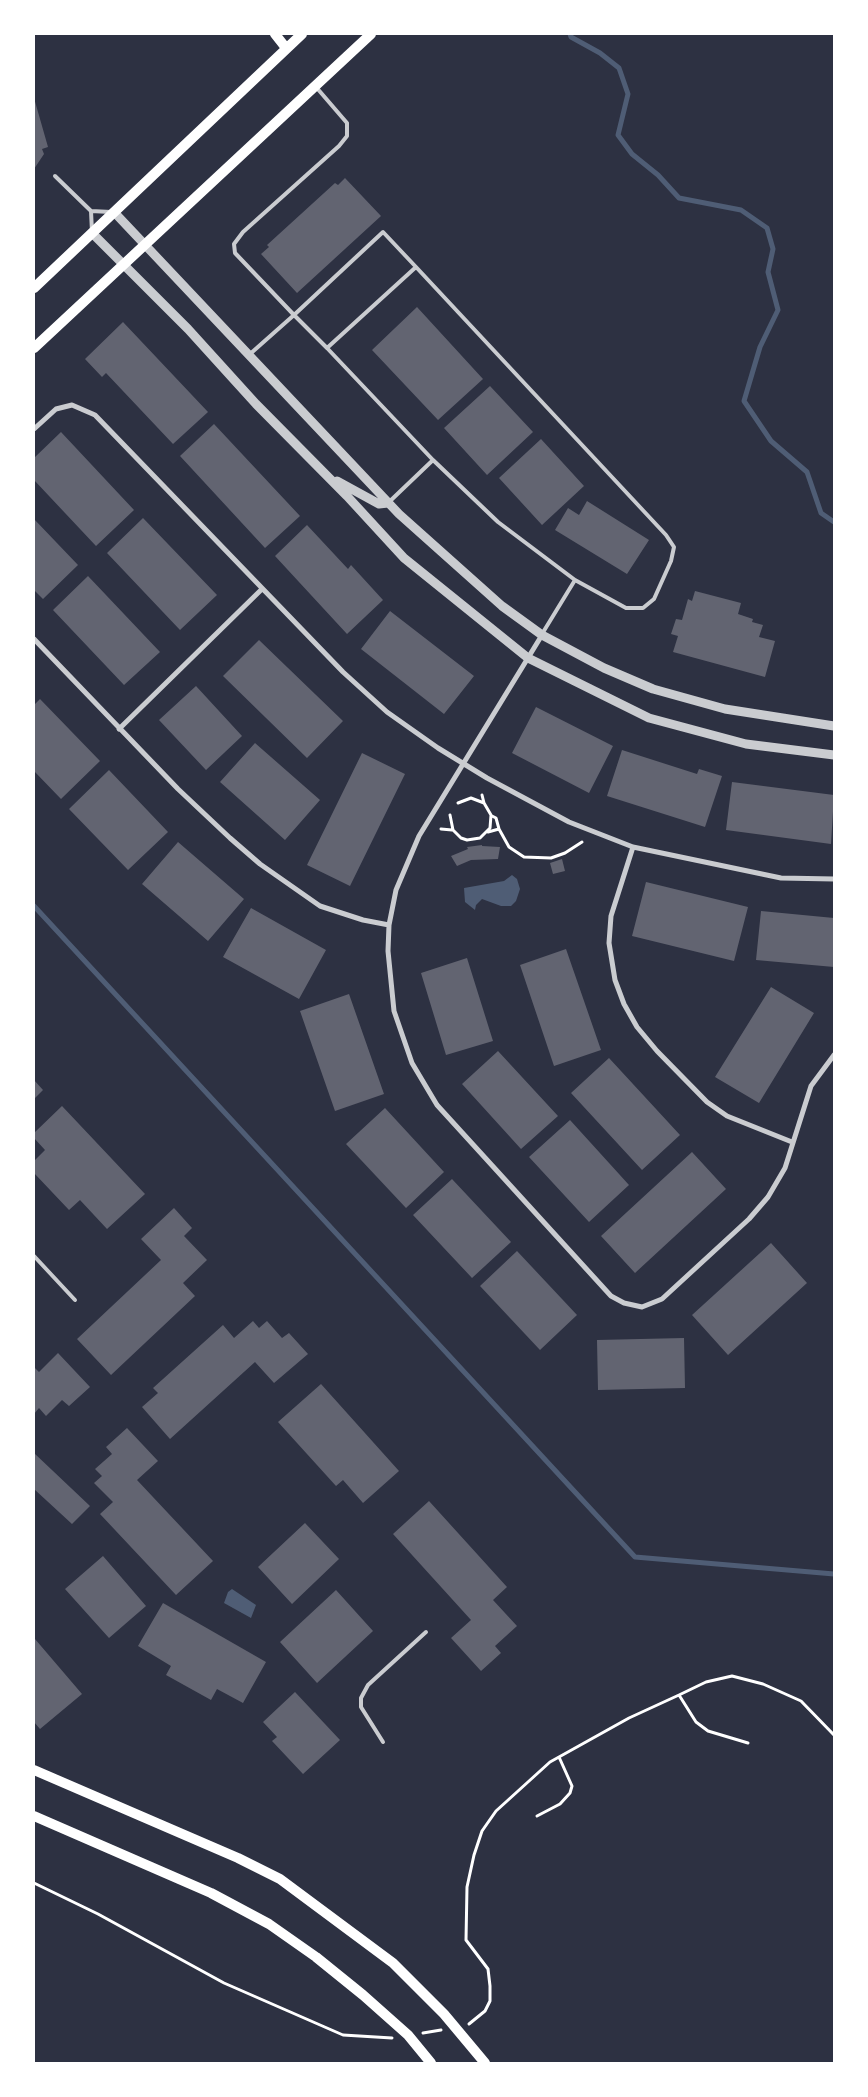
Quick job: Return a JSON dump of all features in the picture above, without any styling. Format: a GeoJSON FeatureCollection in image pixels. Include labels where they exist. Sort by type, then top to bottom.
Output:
{"type":"FeatureCollection","features":[{"type":"Feature","properties":{"kind":"main road"},"geometry":{"type":"LineString","coordinates":[[275,34],[286,48]]}},
{"type":"Feature","properties":{"kind":"main road"},"geometry":{"type":"LineString","coordinates":[[34,288],[302,34]]}},
{"type":"Feature","properties":{"kind":"main road"},"geometry":{"type":"LineString","coordinates":[[34,348],[143,244],[371,34]]}},
{"type":"Feature","properties":{"kind":"main road"},"geometry":{"type":"LineString","coordinates":[[34,1770],[238,1858],[280,1879],[393,1963],[439,2008],[485,2063]]}},
{"type":"Feature","properties":{"kind":"main road"},"geometry":{"type":"LineString","coordinates":[[34,1816],[242,1908],[316,1957],[363,1995],[408,2035],[431,2063]]}},
{"type":"Feature","properties":{"kind":"street"},"geometry":{"type":"LineString","coordinates":[[114,212],[388,503],[502,606],[542,635],[604,668],[653,689],[725,709],[834,726]]}},
{"type":"Feature","properties":{"kind":"street"},"geometry":{"type":"LineString","coordinates":[[92,232],[188,329],[256,404],[404,558],[528,658],[649,718],[746,744],[834,755]]}},
{"type":"Feature","properties":{"kind":"street"},"geometry":{"type":"LineString","coordinates":[[34,429],[56,409],[72,405],[95,415],[343,672],[387,712],[464,764],[569,822],[633,847],[781,878],[834,879]]}},
{"type":"Feature","properties":{"kind":"street"},"geometry":{"type":"LineString","coordinates":[[324,473],[371,501],[379,504],[388,503]]}},
{"type":"Feature","properties":{"kind":"street"},"geometry":{"type":"LineString","coordinates":[[119,729],[262,589]]}},
{"type":"Feature","properties":{"kind":"street"},"geometry":{"type":"LineString","coordinates":[[542,635],[419,836],[396,890],[389,925],[388,951],[394,1011],[412,1063],[438,1105],[611,1296],[624,1303],[642,1307],[662,1299],[749,1219],[768,1197],[785,1168],[811,1086],[834,1055]]}},
{"type":"Feature","properties":{"kind":"street"},"geometry":{"type":"LineString","coordinates":[[34,639],[119,729],[230,838],[290,886],[320,906],[364,920],[389,925]]}},
{"type":"Feature","properties":{"kind":"street"},"geometry":{"type":"LineString","coordinates":[[633,847],[611,916],[609,943],[615,980],[624,1004],[637,1027],[652,1045],[707,1102],[726,1116],[792,1142]]}},
{"type":"Feature","properties":{"kind":"lane"},"geometry":{"type":"LineString","coordinates":[[248,355],[294,315],[383,232],[666,535],[674,547],[671,561],[654,599],[643,608],[626,608],[575,580],[498,522],[433,460],[327,348],[294,315],[235,253],[234,244],[243,232],[339,146],[346,136],[347,123],[315,86]]}},
{"type":"Feature","properties":{"kind":"lane"},"geometry":{"type":"LineString","coordinates":[[55,176],[90,211],[92,232]]}},
{"type":"Feature","properties":{"kind":"lane"},"geometry":{"type":"LineString","coordinates":[[90,211],[114,212]]}},
{"type":"Feature","properties":{"kind":"lane"},"geometry":{"type":"LineString","coordinates":[[327,348],[416,267]]}},
{"type":"Feature","properties":{"kind":"lane"},"geometry":{"type":"LineString","coordinates":[[388,503],[433,460]]}},
{"type":"Feature","properties":{"kind":"lane"},"geometry":{"type":"LineString","coordinates":[[542,635],[575,580]]}},
{"type":"Feature","properties":{"kind":"lane"},"geometry":{"type":"LineString","coordinates":[[34,1256],[75,1300]]}},
{"type":"Feature","properties":{"kind":"lane"},"geometry":{"type":"LineString","coordinates":[[383,1742],[366,1718],[361,1707],[361,1698],[368,1685],[426,1632]]}},
{"type":"Feature","properties":{"kind":"path"},"geometry":{"type":"LineString","coordinates":[[450,815],[453,830],[461,838],[467,840],[480,838],[487,832],[492,822],[482,795]]}},
{"type":"Feature","properties":{"kind":"path"},"geometry":{"type":"LineString","coordinates":[[458,803],[470,798],[484,803]]}},
{"type":"Feature","properties":{"kind":"path"},"geometry":{"type":"LineString","coordinates":[[491,816],[496,818],[499,829],[509,847],[524,857],[537,859],[565,853],[582,842]]}},
{"type":"Feature","properties":{"kind":"path"},"geometry":{"type":"LineString","coordinates":[[441,829],[453,830]]}},
{"type":"Feature","properties":{"kind":"path"},"geometry":{"type":"LineString","coordinates":[[487,832],[499,829]]}},
{"type":"Feature","properties":{"kind":"path"},"geometry":{"type":"LineString","coordinates":[[465,2026],[486,2011],[490,2001],[488,1969],[466,1940],[466,1887],[482,1831],[496,1811],[518,1789],[559,1757],[621,1722],[706,1682],[732,1676],[763,1684],[801,1701],[834,1735]]}},
{"type":"Feature","properties":{"kind":"path"},"geometry":{"type":"LineString","coordinates":[[679,1695],[696,1722],[708,1731],[748,1743]]}},
{"type":"Feature","properties":{"kind":"path"},"geometry":{"type":"LineString","coordinates":[[537,1816],[560,1804],[570,1793],[572,1786],[559,1757]]}},
{"type":"Feature","properties":{"kind":"path"},"geometry":{"type":"LineString","coordinates":[[34,1883],[98,1914],[224,1983],[343,2035],[386,2039],[395,2037]]}},
{"type":"Feature","properties":{"kind":"path"},"geometry":{"type":"LineString","coordinates":[[421,2033],[448,2029]]}},
{"type":"Feature","properties":{"kind":"water"},"geometry":{"type":"Polygon","coordinates":[[[512,875],[517,879],[520,889],[516,901],[511,906],[501,906],[482,899],[476,905],[475,910],[465,902],[464,888],[504,881],[512,875]]]}},
{"type":"Feature","properties":{"kind":"water"},"geometry":{"type":"Polygon","coordinates":[[[232,1589],[256,1605],[251,1618],[224,1603],[228,1592],[232,1589]]]}},
{"type":"Feature","properties":{"kind":"building"},"geometry":{"type":"Polygon","coordinates":[[[34,98],[48,147],[42,149],[44,154],[34,169],[34,98]]]}},
{"type":"Feature","properties":{"kind":"building"},"geometry":{"type":"Polygon","coordinates":[[[345,178],[381,216],[297,293],[261,254],[269,247],[267,245],[335,183],[338,185],[345,178]]]}},
{"type":"Feature","properties":{"kind":"building"},"geometry":{"type":"Polygon","coordinates":[[[417,307],[483,379],[438,420],[372,350],[417,307]]]}},
{"type":"Feature","properties":{"kind":"building"},"geometry":{"type":"Polygon","coordinates":[[[123,322],[208,412],[173,444],[106,373],[102,377],[85,359],[123,322]]]}},
{"type":"Feature","properties":{"kind":"building"},"geometry":{"type":"Polygon","coordinates":[[[490,386],[533,432],[487,475],[444,428],[490,386]]]}},
{"type":"Feature","properties":{"kind":"building"},"geometry":{"type":"Polygon","coordinates":[[[214,424],[300,516],[265,548],[180,456],[214,424]]]}},
{"type":"Feature","properties":{"kind":"building"},"geometry":{"type":"Polygon","coordinates":[[[61,432],[134,510],[96,546],[34,480],[34,458],[61,432]]]}},
{"type":"Feature","properties":{"kind":"building"},"geometry":{"type":"Polygon","coordinates":[[[541,439],[584,486],[542,525],[499,478],[541,439]]]}},
{"type":"Feature","properties":{"kind":"building"},"geometry":{"type":"Polygon","coordinates":[[[587,501],[649,540],[627,574],[555,530],[568,508],[579,515],[587,501]]]}},
{"type":"Feature","properties":{"kind":"building"},"geometry":{"type":"Polygon","coordinates":[[[143,518],[217,595],[180,630],[107,553],[143,518]]]}},
{"type":"Feature","properties":{"kind":"building"},"geometry":{"type":"Polygon","coordinates":[[[34,519],[78,565],[43,599],[34,590],[34,519]]]}},
{"type":"Feature","properties":{"kind":"building"},"geometry":{"type":"Polygon","coordinates":[[[307,525],[348,569],[351,565],[383,600],[347,634],[275,556],[307,525]]]}},
{"type":"Feature","properties":{"kind":"building"},"geometry":{"type":"Polygon","coordinates":[[[88,576],[160,652],[124,685],[53,610],[88,576]]]}},
{"type":"Feature","properties":{"kind":"building"},"geometry":{"type":"Polygon","coordinates":[[[695,591],[741,603],[738,614],[753,619],[752,622],[763,625],[759,637],[775,641],[765,677],[673,652],[678,636],[671,634],[676,619],[682,620],[688,599],[692,601],[695,591]]]}},
{"type":"Feature","properties":{"kind":"building"},"geometry":{"type":"Polygon","coordinates":[[[390,611],[474,676],[444,714],[361,649],[390,611]]]}},
{"type":"Feature","properties":{"kind":"building"},"geometry":{"type":"Polygon","coordinates":[[[259,640],[343,721],[307,758],[223,676],[259,640]]]}},
{"type":"Feature","properties":{"kind":"building"},"geometry":{"type":"Polygon","coordinates":[[[196,686],[242,736],[206,770],[159,720],[196,686]]]}},
{"type":"Feature","properties":{"kind":"building"},"geometry":{"type":"Polygon","coordinates":[[[40,699],[100,761],[61,799],[34,771],[34,705],[40,699]]]}},
{"type":"Feature","properties":{"kind":"building"},"geometry":{"type":"Polygon","coordinates":[[[536,707],[613,746],[589,793],[512,753],[536,707]]]}},
{"type":"Feature","properties":{"kind":"building"},"geometry":{"type":"Polygon","coordinates":[[[255,743],[320,800],[285,840],[220,782],[255,743]]]}},
{"type":"Feature","properties":{"kind":"building"},"geometry":{"type":"Polygon","coordinates":[[[622,750],[697,774],[699,769],[722,776],[705,827],[607,796],[622,750]]]}},
{"type":"Feature","properties":{"kind":"building"},"geometry":{"type":"Polygon","coordinates":[[[362,753],[405,774],[350,886],[307,865],[362,753]]]}},
{"type":"Feature","properties":{"kind":"building"},"geometry":{"type":"Polygon","coordinates":[[[109,770],[168,832],[128,870],[69,809],[109,770]]]}},
{"type":"Feature","properties":{"kind":"building"},"geometry":{"type":"Polygon","coordinates":[[[732,782],[834,795],[831,844],[726,830],[732,782]]]}},
{"type":"Feature","properties":{"kind":"building"},"geometry":{"type":"Polygon","coordinates":[[[178,842],[244,899],[208,941],[142,884],[178,842]]]}},
{"type":"Feature","properties":{"kind":"building"},"geometry":{"type":"Polygon","coordinates":[[[482,845],[500,847],[498,859],[471,860],[457,866],[451,856],[468,849],[467,847],[482,845]]]}},
{"type":"Feature","properties":{"kind":"building"},"geometry":{"type":"Polygon","coordinates":[[[562,859],[565,871],[553,874],[550,863],[562,859]]]}},
{"type":"Feature","properties":{"kind":"building"},"geometry":{"type":"Polygon","coordinates":[[[646,882],[748,907],[734,961],[632,936],[646,882]]]}},
{"type":"Feature","properties":{"kind":"building"},"geometry":{"type":"Polygon","coordinates":[[[251,908],[326,950],[299,999],[223,957],[251,908]]]}},
{"type":"Feature","properties":{"kind":"building"},"geometry":{"type":"Polygon","coordinates":[[[761,911],[834,918],[834,967],[756,960],[761,911]]]}},
{"type":"Feature","properties":{"kind":"building"},"geometry":{"type":"Polygon","coordinates":[[[566,949],[601,1050],[554,1066],[520,965],[566,949]]]}},
{"type":"Feature","properties":{"kind":"building"},"geometry":{"type":"Polygon","coordinates":[[[467,958],[493,1041],[446,1055],[421,973],[467,958]]]}},
{"type":"Feature","properties":{"kind":"building"},"geometry":{"type":"Polygon","coordinates":[[[771,987],[814,1013],[759,1103],[715,1077],[771,987]]]}},
{"type":"Feature","properties":{"kind":"building"},"geometry":{"type":"Polygon","coordinates":[[[349,994],[384,1094],[335,1111],[300,1011],[349,994]]]}},
{"type":"Feature","properties":{"kind":"building"},"geometry":{"type":"Polygon","coordinates":[[[498,1051],[558,1116],[521,1149],[462,1084],[498,1051]]]}},
{"type":"Feature","properties":{"kind":"building"},"geometry":{"type":"Polygon","coordinates":[[[609,1058],[680,1135],[642,1170],[571,1093],[609,1058]]]}},
{"type":"Feature","properties":{"kind":"building"},"geometry":{"type":"Polygon","coordinates":[[[34,1080],[43,1090],[34,1099],[34,1080]]]}},
{"type":"Feature","properties":{"kind":"building"},"geometry":{"type":"Polygon","coordinates":[[[62,1106],[145,1194],[107,1229],[80,1200],[69,1210],[34,1173],[34,1161],[45,1150],[34,1138],[34,1133],[62,1106]]]}},
{"type":"Feature","properties":{"kind":"building"},"geometry":{"type":"Polygon","coordinates":[[[385,1108],[444,1172],[406,1208],[346,1144],[385,1108]]]}},
{"type":"Feature","properties":{"kind":"building"},"geometry":{"type":"Polygon","coordinates":[[[570,1120],[629,1185],[589,1222],[529,1157],[570,1120]]]}},
{"type":"Feature","properties":{"kind":"building"},"geometry":{"type":"Polygon","coordinates":[[[692,1152],[726,1189],[635,1273],[601,1236],[692,1152]]]}},
{"type":"Feature","properties":{"kind":"building"},"geometry":{"type":"Polygon","coordinates":[[[452,1179],[511,1242],[472,1278],[413,1215],[452,1179]]]}},
{"type":"Feature","properties":{"kind":"building"},"geometry":{"type":"Polygon","coordinates":[[[174,1208],[192,1228],[184,1236],[207,1260],[183,1283],[195,1296],[111,1375],[77,1339],[161,1260],[141,1239],[174,1208]]]}},
{"type":"Feature","properties":{"kind":"building"},"geometry":{"type":"Polygon","coordinates":[[[771,1243],[807,1283],[728,1355],[692,1315],[771,1243]]]}},
{"type":"Feature","properties":{"kind":"building"},"geometry":{"type":"Polygon","coordinates":[[[517,1251],[577,1315],[540,1350],[480,1286],[517,1251]]]}},
{"type":"Feature","properties":{"kind":"building"},"geometry":{"type":"Polygon","coordinates":[[[253,1321],[259,1328],[267,1321],[282,1338],[289,1333],[308,1354],[274,1383],[255,1362],[170,1439],[142,1407],[158,1393],[153,1388],[223,1325],[234,1338],[253,1321]]]}},
{"type":"Feature","properties":{"kind":"building"},"geometry":{"type":"Polygon","coordinates":[[[684,1338],[685,1388],[598,1390],[597,1340],[684,1338]]]}},
{"type":"Feature","properties":{"kind":"building"},"geometry":{"type":"Polygon","coordinates":[[[58,1353],[90,1387],[69,1406],[62,1400],[46,1416],[39,1408],[34,1414],[34,1367],[39,1372],[58,1353]]]}},
{"type":"Feature","properties":{"kind":"building"},"geometry":{"type":"Polygon","coordinates":[[[321,1384],[399,1471],[363,1503],[343,1480],[336,1486],[278,1422],[321,1384]]]}},
{"type":"Feature","properties":{"kind":"building"},"geometry":{"type":"Polygon","coordinates":[[[127,1428],[158,1461],[137,1480],[213,1561],[176,1595],[100,1514],[113,1502],[94,1483],[102,1476],[95,1469],[112,1454],[106,1447],[127,1428]]]}},
{"type":"Feature","properties":{"kind":"building"},"geometry":{"type":"Polygon","coordinates":[[[34,1453],[90,1506],[72,1524],[34,1489],[34,1453]]]}},
{"type":"Feature","properties":{"kind":"building"},"geometry":{"type":"Polygon","coordinates":[[[429,1501],[507,1587],[493,1600],[517,1626],[495,1646],[501,1653],[481,1671],[451,1638],[471,1620],[393,1534],[429,1501]]]}},
{"type":"Feature","properties":{"kind":"building"},"geometry":{"type":"Polygon","coordinates":[[[305,1523],[339,1559],[292,1604],[258,1567],[305,1523]]]}},
{"type":"Feature","properties":{"kind":"building"},"geometry":{"type":"Polygon","coordinates":[[[103,1556],[146,1606],[109,1638],[65,1589],[103,1556]]]}},
{"type":"Feature","properties":{"kind":"building"},"geometry":{"type":"Polygon","coordinates":[[[336,1590],[373,1631],[317,1683],[280,1642],[336,1590]]]}},
{"type":"Feature","properties":{"kind":"building"},"geometry":{"type":"Polygon","coordinates":[[[163,1603],[266,1662],[243,1703],[217,1689],[211,1700],[166,1675],[171,1666],[138,1646],[163,1603]]]}},
{"type":"Feature","properties":{"kind":"building"},"geometry":{"type":"Polygon","coordinates":[[[35,1639],[82,1694],[40,1729],[34,1722],[35,1639]]]}},
{"type":"Feature","properties":{"kind":"building"},"geometry":{"type":"Polygon","coordinates":[[[295,1692],[340,1740],[303,1774],[272,1741],[277,1737],[263,1722],[295,1692]]]}},
{"type":"Feature","properties":{"kind":"waterway"},"geometry":{"type":"LineString","coordinates":[[570,34],[571,37],[600,53],[619,68],[628,94],[618,135],[632,154],[658,175],[679,198],[741,210],[767,228],[773,249],[768,272],[778,310],[760,347],[744,401],[771,441],[807,472],[821,513],[834,522]]}},
{"type":"Feature","properties":{"kind":"waterway"},"geometry":{"type":"LineString","coordinates":[[34,906],[635,1557],[834,1574]]}}]}
